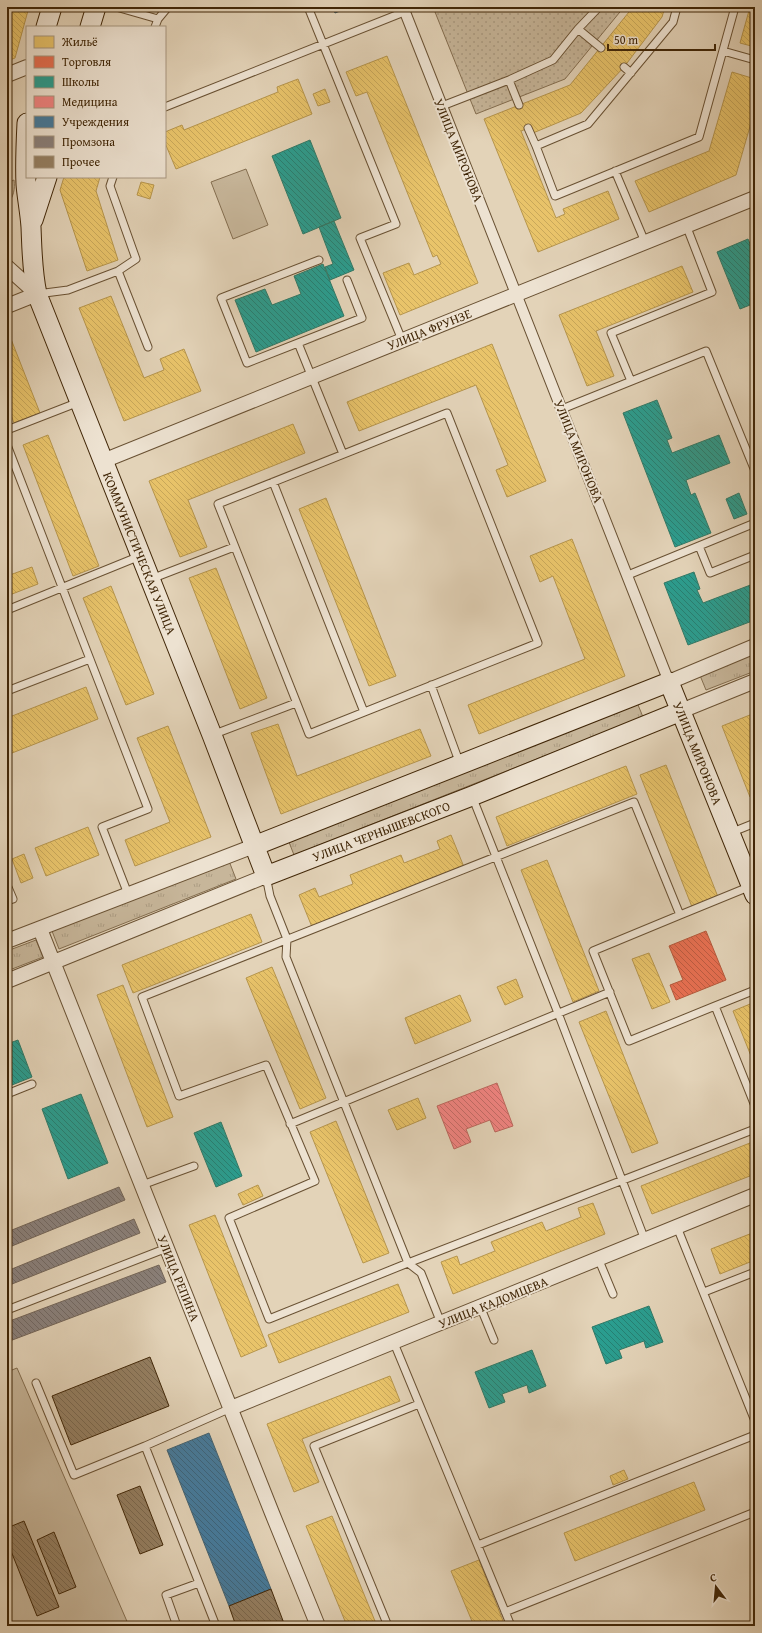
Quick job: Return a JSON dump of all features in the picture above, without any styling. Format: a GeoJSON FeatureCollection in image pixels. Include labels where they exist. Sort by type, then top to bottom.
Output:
{"type":"FeatureCollection","features":[{"type":"Feature","properties":{"kind":"main road"},"geometry":{"type":"LineString","coordinates":[[46,26],[52,7]]}},
{"type":"Feature","properties":{"kind":"main road"},"geometry":{"type":"LineString","coordinates":[[90,26],[96,7]]}},
{"type":"Feature","properties":{"kind":"main road","name":"КОММУНИСТИЧЕСКАЯ УЛИЦА"},"geometry":{"type":"LineString","coordinates":[[26,134],[26,183],[31,227],[33,277],[37,294],[151,579],[266,876]]}},
{"type":"Feature","properties":{"kind":"main road","name":"КОММУНИСТИЧЕСКАЯ УЛИЦА"},"geometry":{"type":"LineString","coordinates":[[31,227],[47,178]]}},
{"type":"Feature","properties":{"kind":"main road"},"geometry":{"type":"LineString","coordinates":[[254,846],[669,682]]}},
{"type":"Feature","properties":{"kind":"main road","name":"УЛИЦА МИРОНОВА"},"geometry":{"type":"LineString","coordinates":[[669,682],[753,891]]}},
{"type":"Feature","properties":{"kind":"main road","name":"УЛИЦА ЧЕРНЫШЕВСКОГО"},"geometry":{"type":"LineString","coordinates":[[266,876],[472,796],[681,711]]}},
{"type":"Feature","properties":{"kind":"street","name":"УЛИЦА МИРОНОВА"},"geometry":{"type":"LineString","coordinates":[[404,9],[669,682]]}},
{"type":"Feature","properties":{"kind":"street"},"geometry":{"type":"LineString","coordinates":[[7,75],[26,67]]}},
{"type":"Feature","properties":{"kind":"street","name":"УЛИЦА ФРУНЗЕ"},"geometry":{"type":"LineString","coordinates":[[103,461],[755,198]]}},
{"type":"Feature","properties":{"kind":"street"},"geometry":{"type":"LineString","coordinates":[[7,267],[37,294],[7,306]]}},
{"type":"Feature","properties":{"kind":"street"},"geometry":{"type":"LineString","coordinates":[[669,682],[755,646]]}},
{"type":"Feature","properties":{"kind":"street","name":"УЛИЦА ЧЕРНЫШЕВСКОГО"},"geometry":{"type":"LineString","coordinates":[[681,711],[755,681]]}},
{"type":"Feature","properties":{"kind":"street"},"geometry":{"type":"LineString","coordinates":[[7,941],[254,846]]}},
{"type":"Feature","properties":{"kind":"street","name":"УЛИЦА ЧЕРНЫШЕВСКОГО"},"geometry":{"type":"LineString","coordinates":[[7,981],[266,876]]}},
{"type":"Feature","properties":{"kind":"street","name":"УЛИЦА РЕПИНА"},"geometry":{"type":"LineString","coordinates":[[40,929],[318,1626]]}},
{"type":"Feature","properties":{"kind":"street","name":"УЛИЦА КАДОМЦЕВА"},"geometry":{"type":"LineString","coordinates":[[231,1408],[755,1195]]}},
{"type":"Feature","properties":{"kind":"lane"},"geometry":{"type":"LineString","coordinates":[[116,7],[158,19]]}},
{"type":"Feature","properties":{"kind":"lane"},"geometry":{"type":"LineString","coordinates":[[155,26],[158,19],[168,7]]}},
{"type":"Feature","properties":{"kind":"lane"},"geometry":{"type":"LineString","coordinates":[[308,7],[396,224],[360,238],[402,340]]}},
{"type":"Feature","properties":{"kind":"lane"},"geometry":{"type":"LineString","coordinates":[[442,106],[509,80],[553,60],[578,28],[600,7]]}},
{"type":"Feature","properties":{"kind":"lane"},"geometry":{"type":"LineString","coordinates":[[536,146],[588,124],[673,22],[678,7]]}},
{"type":"Feature","properties":{"kind":"lane"},"geometry":{"type":"LineString","coordinates":[[528,128],[554,196],[699,136],[735,7]]}},
{"type":"Feature","properties":{"kind":"lane"},"geometry":{"type":"LineString","coordinates":[[166,107],[323,44],[404,9]]}},
{"type":"Feature","properties":{"kind":"lane"},"geometry":{"type":"LineString","coordinates":[[578,28],[601,48]]}},
{"type":"Feature","properties":{"kind":"lane"},"geometry":{"type":"LineString","coordinates":[[723,51],[755,60]]}},
{"type":"Feature","properties":{"kind":"lane"},"geometry":{"type":"LineString","coordinates":[[624,67],[631,73]]}},
{"type":"Feature","properties":{"kind":"lane"},"geometry":{"type":"LineString","coordinates":[[509,80],[519,106]]}},
{"type":"Feature","properties":{"kind":"lane"},"geometry":{"type":"LineString","coordinates":[[615,171],[645,242]]}},
{"type":"Feature","properties":{"kind":"lane"},"geometry":{"type":"LineString","coordinates":[[37,294],[68,290],[118,271],[136,258],[110,186],[113,178]]}},
{"type":"Feature","properties":{"kind":"lane"},"geometry":{"type":"LineString","coordinates":[[631,381],[611,333],[712,292],[686,225]]}},
{"type":"Feature","properties":{"kind":"lane"},"geometry":{"type":"LineString","coordinates":[[318,260],[222,298],[247,363],[362,318],[347,280]]}},
{"type":"Feature","properties":{"kind":"lane"},"geometry":{"type":"LineString","coordinates":[[118,271],[148,347]]}},
{"type":"Feature","properties":{"kind":"lane"},"geometry":{"type":"LineString","coordinates":[[298,343],[343,454]]}},
{"type":"Feature","properties":{"kind":"lane"},"geometry":{"type":"LineString","coordinates":[[562,409],[706,351],[755,471]]}},
{"type":"Feature","properties":{"kind":"lane"},"geometry":{"type":"LineString","coordinates":[[7,430],[80,402]]}},
{"type":"Feature","properties":{"kind":"lane"},"geometry":{"type":"LineString","coordinates":[[446,413],[538,643],[309,734],[218,504],[343,454],[446,413]]}},
{"type":"Feature","properties":{"kind":"lane"},"geometry":{"type":"LineString","coordinates":[[7,445],[148,809],[102,827],[128,894]]}},
{"type":"Feature","properties":{"kind":"lane"},"geometry":{"type":"LineString","coordinates":[[273,482],[364,712]]}},
{"type":"Feature","properties":{"kind":"lane"},"geometry":{"type":"LineString","coordinates":[[628,575],[755,523]]}},
{"type":"Feature","properties":{"kind":"lane"},"geometry":{"type":"LineString","coordinates":[[698,546],[710,573],[755,555]]}},
{"type":"Feature","properties":{"kind":"lane"},"geometry":{"type":"LineString","coordinates":[[151,579],[234,547]]}},
{"type":"Feature","properties":{"kind":"lane"},"geometry":{"type":"LineString","coordinates":[[7,610],[141,556]]}},
{"type":"Feature","properties":{"kind":"lane"},"geometry":{"type":"LineString","coordinates":[[7,690],[90,659]]}},
{"type":"Feature","properties":{"kind":"lane"},"geometry":{"type":"LineString","coordinates":[[431,685],[460,764]]}},
{"type":"Feature","properties":{"kind":"lane"},"geometry":{"type":"LineString","coordinates":[[212,735],[296,703]]}},
{"type":"Feature","properties":{"kind":"lane"},"geometry":{"type":"LineString","coordinates":[[472,796],[558,1012],[645,1240]]}},
{"type":"Feature","properties":{"kind":"lane"},"geometry":{"type":"LineString","coordinates":[[680,915],[634,802],[142,998],[179,1096],[266,1065],[315,1181],[229,1218],[269,1319],[408,1263],[755,1129]]}},
{"type":"Feature","properties":{"kind":"lane"},"geometry":{"type":"LineString","coordinates":[[730,833],[755,823]]}},
{"type":"Feature","properties":{"kind":"lane"},"geometry":{"type":"LineString","coordinates":[[266,876],[270,896],[287,939],[286,957],[408,1263],[421,1273],[441,1323]]}},
{"type":"Feature","properties":{"kind":"lane"},"geometry":{"type":"LineString","coordinates":[[7,885],[12,899],[7,901]]}},
{"type":"Feature","properties":{"kind":"lane"},"geometry":{"type":"LineString","coordinates":[[753,891],[680,915],[593,951],[629,1041],[755,990]]}},
{"type":"Feature","properties":{"kind":"lane"},"geometry":{"type":"LineString","coordinates":[[290,1124],[558,1012],[610,992]]}},
{"type":"Feature","properties":{"kind":"lane"},"geometry":{"type":"LineString","coordinates":[[715,1006],[755,1106]]}},
{"type":"Feature","properties":{"kind":"lane"},"geometry":{"type":"LineString","coordinates":[[7,1094],[32,1084]]}},
{"type":"Feature","properties":{"kind":"lane"},"geometry":{"type":"LineString","coordinates":[[142,1185],[194,1166]]}},
{"type":"Feature","properties":{"kind":"lane"},"geometry":{"type":"LineString","coordinates":[[677,1227],[755,1421]]}},
{"type":"Feature","properties":{"kind":"lane"},"geometry":{"type":"LineString","coordinates":[[7,1310],[167,1248]]}},
{"type":"Feature","properties":{"kind":"lane"},"geometry":{"type":"LineString","coordinates":[[598,1258],[613,1294]]}},
{"type":"Feature","properties":{"kind":"lane"},"geometry":{"type":"LineString","coordinates":[[704,1292],[755,1272]]}},
{"type":"Feature","properties":{"kind":"lane"},"geometry":{"type":"LineString","coordinates":[[480,1306],[494,1340]]}},
{"type":"Feature","properties":{"kind":"lane"},"geometry":{"type":"LineString","coordinates":[[394,1343],[511,1626]]}},
{"type":"Feature","properties":{"kind":"lane"},"geometry":{"type":"LineString","coordinates":[[36,1382],[74,1475],[231,1408]]}},
{"type":"Feature","properties":{"kind":"lane"},"geometry":{"type":"LineString","coordinates":[[388,1626],[314,1446],[419,1404]]}},
{"type":"Feature","properties":{"kind":"lane"},"geometry":{"type":"LineString","coordinates":[[478,1545],[755,1435]]}},
{"type":"Feature","properties":{"kind":"lane"},"geometry":{"type":"LineString","coordinates":[[145,1446],[216,1626]]}},
{"type":"Feature","properties":{"kind":"lane"},"geometry":{"type":"LineString","coordinates":[[505,1612],[755,1512]]}},
{"type":"Feature","properties":{"kind":"lane"},"geometry":{"type":"LineString","coordinates":[[177,1626],[166,1595],[199,1583]]}},
{"type":"Feature","properties":{"kind":"green space"},"geometry":{"type":"Polygon","coordinates":[[[433,7],[624,7],[565,79],[476,114],[433,7]]]}},
{"type":"Feature","properties":{"kind":"green space"},"geometry":{"type":"Polygon","coordinates":[[[246,169],[268,225],[233,239],[211,182],[246,169]]]}},
{"type":"Feature","properties":{"kind":"green space"},"geometry":{"type":"Polygon","coordinates":[[[14,180],[14,193],[7,204],[7,183],[14,180]]]}},
{"type":"Feature","properties":{"kind":"green space"},"geometry":{"type":"Polygon","coordinates":[[[755,651],[755,671],[706,690],[699,673],[755,651]]]}},
{"type":"Feature","properties":{"kind":"green space"},"geometry":{"type":"Polygon","coordinates":[[[636,700],[643,717],[294,855],[287,837],[636,700]]]}},
{"type":"Feature","properties":{"kind":"green space"},"geometry":{"type":"Polygon","coordinates":[[[229,861],[236,879],[59,949],[52,931],[229,861]]]}},
{"type":"Feature","properties":{"kind":"green space"},"geometry":{"type":"Polygon","coordinates":[[[36,940],[43,957],[7,971],[7,951],[36,940]]]}},
{"type":"Feature","properties":{"kind":"green space"},"geometry":{"type":"Polygon","coordinates":[[[17,1368],[129,1626],[7,1626],[7,1372],[17,1368]]]}},
{"type":"Feature","properties":{"kind":"building: Жильё"},"geometry":{"type":"Polygon","coordinates":[[[7,7],[29,7],[15,58],[7,61],[7,7]]]}},
{"type":"Feature","properties":{"kind":"building: Жильё"},"geometry":{"type":"Polygon","coordinates":[[[633,7],[665,7],[662,17],[624,67],[581,113],[533,133],[531,127],[521,131],[556,218],[565,214],[563,209],[608,191],[619,219],[538,252],[484,119],[570,85],[633,7]]]}},
{"type":"Feature","properties":{"kind":"building: Жильё"},"geometry":{"type":"Polygon","coordinates":[[[750,7],[755,7],[755,47],[740,43],[750,7]]]}},
{"type":"Feature","properties":{"kind":"building: Жильё"},"geometry":{"type":"Polygon","coordinates":[[[387,56],[478,283],[400,315],[383,273],[409,263],[414,275],[441,264],[437,255],[433,257],[367,92],[356,96],[346,72],[387,56]]]}},
{"type":"Feature","properties":{"kind":"building: Жильё"},"geometry":{"type":"Polygon","coordinates":[[[732,72],[755,79],[755,109],[736,175],[649,212],[635,181],[709,151],[732,72]]]}},
{"type":"Feature","properties":{"kind":"building: Жильё"},"geometry":{"type":"Polygon","coordinates":[[[298,79],[312,114],[176,169],[166,145],[166,132],[182,125],[184,130],[278,92],[277,87],[298,79]]]}},
{"type":"Feature","properties":{"kind":"building: Жильё"},"geometry":{"type":"Polygon","coordinates":[[[325,89],[330,102],[318,106],[313,94],[325,89]]]}},
{"type":"Feature","properties":{"kind":"building: Жильё"},"geometry":{"type":"Polygon","coordinates":[[[64,178],[100,178],[96,191],[118,260],[87,271],[60,190],[64,178]]]}},
{"type":"Feature","properties":{"kind":"building: Жильё"},"geometry":{"type":"Polygon","coordinates":[[[141,182],[154,185],[150,199],[137,195],[141,182]]]}},
{"type":"Feature","properties":{"kind":"building: Жильё"},"geometry":{"type":"Polygon","coordinates":[[[682,266],[693,292],[596,331],[614,376],[587,386],[559,315],[682,266]]]}},
{"type":"Feature","properties":{"kind":"building: Жильё"},"geometry":{"type":"Polygon","coordinates":[[[111,296],[144,378],[164,370],[160,359],[184,349],[201,391],[124,421],[79,308],[111,296]]]}},
{"type":"Feature","properties":{"kind":"building: Жильё"},"geometry":{"type":"Polygon","coordinates":[[[11,339],[40,413],[14,423],[7,404],[7,340],[11,339]]]}},
{"type":"Feature","properties":{"kind":"building: Жильё"},"geometry":{"type":"Polygon","coordinates":[[[492,344],[546,481],[507,497],[496,470],[508,465],[476,385],[359,431],[347,402],[492,344]]]}},
{"type":"Feature","properties":{"kind":"building: Жильё"},"geometry":{"type":"Polygon","coordinates":[[[293,424],[305,453],[188,500],[207,547],[180,557],[149,481],[293,424]]]}},
{"type":"Feature","properties":{"kind":"building: Жильё"},"geometry":{"type":"Polygon","coordinates":[[[48,435],[99,566],[73,576],[23,445],[48,435]]]}},
{"type":"Feature","properties":{"kind":"building: Жильё"},"geometry":{"type":"Polygon","coordinates":[[[326,498],[396,676],[369,686],[299,509],[326,498]]]}},
{"type":"Feature","properties":{"kind":"building: Жильё"},"geometry":{"type":"Polygon","coordinates":[[[572,539],[625,676],[479,734],[468,705],[585,659],[553,576],[540,582],[530,556],[572,539]]]}},
{"type":"Feature","properties":{"kind":"building: Жильё"},"geometry":{"type":"Polygon","coordinates":[[[32,567],[38,584],[7,596],[7,576],[32,567]]]}},
{"type":"Feature","properties":{"kind":"building: Жильё"},"geometry":{"type":"Polygon","coordinates":[[[216,568],[267,698],[240,709],[189,578],[216,568]]]}},
{"type":"Feature","properties":{"kind":"building: Жильё"},"geometry":{"type":"Polygon","coordinates":[[[111,586],[154,694],[126,705],[83,598],[111,586]]]}},
{"type":"Feature","properties":{"kind":"building: Жильё"},"geometry":{"type":"Polygon","coordinates":[[[86,687],[98,719],[7,755],[7,718],[86,687]]]}},
{"type":"Feature","properties":{"kind":"building: Жильё"},"geometry":{"type":"Polygon","coordinates":[[[755,713],[755,795],[750,797],[722,726],[755,713]]]}},
{"type":"Feature","properties":{"kind":"building: Жильё"},"geometry":{"type":"Polygon","coordinates":[[[278,724],[297,776],[420,729],[431,756],[281,814],[251,733],[278,724]]]}},
{"type":"Feature","properties":{"kind":"building: Жильё"},"geometry":{"type":"Polygon","coordinates":[[[168,726],[211,837],[135,866],[125,840],[170,822],[137,738],[168,726]]]}},
{"type":"Feature","properties":{"kind":"building: Жильё"},"geometry":{"type":"Polygon","coordinates":[[[666,765],[718,897],[692,907],[640,775],[666,765]]]}},
{"type":"Feature","properties":{"kind":"building: Жильё"},"geometry":{"type":"Polygon","coordinates":[[[626,766],[637,794],[507,846],[496,817],[626,766]]]}},
{"type":"Feature","properties":{"kind":"building: Жильё"},"geometry":{"type":"Polygon","coordinates":[[[88,827],[99,855],[46,876],[35,848],[88,827]]]}},
{"type":"Feature","properties":{"kind":"building: Жильё"},"geometry":{"type":"Polygon","coordinates":[[[451,835],[464,867],[312,927],[299,895],[315,888],[319,897],[353,884],[350,875],[401,855],[404,863],[440,849],[437,841],[451,835]]]}},
{"type":"Feature","properties":{"kind":"building: Жильё"},"geometry":{"type":"Polygon","coordinates":[[[24,854],[33,878],[21,883],[12,859],[24,854]]]}},
{"type":"Feature","properties":{"kind":"building: Жильё"},"geometry":{"type":"Polygon","coordinates":[[[547,860],[599,991],[573,1002],[521,870],[547,860]]]}},
{"type":"Feature","properties":{"kind":"building: Жильё"},"geometry":{"type":"Polygon","coordinates":[[[251,914],[262,942],[133,993],[122,965],[251,914]]]}},
{"type":"Feature","properties":{"kind":"building: Жильё"},"geometry":{"type":"Polygon","coordinates":[[[649,953],[670,1002],[652,1009],[632,959],[649,953]]]}},
{"type":"Feature","properties":{"kind":"building: Жильё"},"geometry":{"type":"Polygon","coordinates":[[[272,967],[326,1098],[300,1109],[246,978],[272,967]]]}},
{"type":"Feature","properties":{"kind":"building: Жильё"},"geometry":{"type":"Polygon","coordinates":[[[516,979],[523,997],[505,1005],[497,987],[516,979]]]}},
{"type":"Feature","properties":{"kind":"building: Жильё"},"geometry":{"type":"Polygon","coordinates":[[[123,985],[173,1117],[147,1127],[97,995],[123,985]]]}},
{"type":"Feature","properties":{"kind":"building: Жильё"},"geometry":{"type":"Polygon","coordinates":[[[460,995],[471,1021],[415,1044],[405,1018],[460,995]]]}},
{"type":"Feature","properties":{"kind":"building: Жильё"},"geometry":{"type":"Polygon","coordinates":[[[755,1002],[755,1066],[733,1011],[755,1002]]]}},
{"type":"Feature","properties":{"kind":"building: Жильё"},"geometry":{"type":"Polygon","coordinates":[[[606,1011],[658,1143],[632,1153],[579,1022],[606,1011]]]}},
{"type":"Feature","properties":{"kind":"building: Жильё"},"geometry":{"type":"Polygon","coordinates":[[[418,1098],[426,1118],[397,1130],[388,1110],[418,1098]]]}},
{"type":"Feature","properties":{"kind":"building: Жильё"},"geometry":{"type":"Polygon","coordinates":[[[336,1121],[389,1253],[363,1263],[310,1132],[336,1121]]]}},
{"type":"Feature","properties":{"kind":"building: Жильё"},"geometry":{"type":"Polygon","coordinates":[[[755,1141],[755,1174],[652,1214],[641,1186],[755,1141]]]}},
{"type":"Feature","properties":{"kind":"building: Жильё"},"geometry":{"type":"Polygon","coordinates":[[[258,1185],[263,1196],[243,1205],[238,1194],[258,1185]]]}},
{"type":"Feature","properties":{"kind":"building: Жильё"},"geometry":{"type":"Polygon","coordinates":[[[593,1203],[605,1234],[453,1294],[441,1262],[457,1256],[460,1265],[495,1251],[491,1242],[542,1222],[546,1231],[581,1217],[578,1208],[593,1203]]]}},
{"type":"Feature","properties":{"kind":"building: Жильё"},"geometry":{"type":"Polygon","coordinates":[[[215,1215],[267,1346],[241,1357],[189,1225],[215,1215]]]}},
{"type":"Feature","properties":{"kind":"building: Жильё"},"geometry":{"type":"Polygon","coordinates":[[[755,1232],[755,1260],[720,1274],[711,1249],[755,1232]]]}},
{"type":"Feature","properties":{"kind":"building: Жильё"},"geometry":{"type":"Polygon","coordinates":[[[398,1284],[409,1312],[279,1363],[268,1335],[398,1284]]]}},
{"type":"Feature","properties":{"kind":"building: Жильё"},"geometry":{"type":"Polygon","coordinates":[[[390,1376],[400,1401],[302,1439],[319,1482],[294,1492],[267,1424],[390,1376]]]}},
{"type":"Feature","properties":{"kind":"building: Жильё"},"geometry":{"type":"Polygon","coordinates":[[[624,1470],[628,1479],[613,1485],[610,1476],[624,1470]]]}},
{"type":"Feature","properties":{"kind":"building: Жильё"},"geometry":{"type":"Polygon","coordinates":[[[694,1482],[705,1510],[575,1561],[564,1533],[694,1482]]]}},
{"type":"Feature","properties":{"kind":"building: Жильё"},"geometry":{"type":"Polygon","coordinates":[[[332,1516],[377,1626],[347,1626],[306,1526],[332,1516]]]}},
{"type":"Feature","properties":{"kind":"building: Жильё"},"geometry":{"type":"Polygon","coordinates":[[[479,1560],[505,1626],[474,1626],[451,1571],[479,1560]]]}},
{"type":"Feature","properties":{"kind":"building: Торговля"},"geometry":{"type":"Polygon","coordinates":[[[706,931],[726,980],[676,1000],[670,985],[683,980],[669,946],[706,931]]]}},
{"type":"Feature","properties":{"kind":"building: Школы"},"geometry":{"type":"Polygon","coordinates":[[[310,140],[341,218],[303,234],[272,156],[310,140]]]}},
{"type":"Feature","properties":{"kind":"building: Школы"},"geometry":{"type":"Polygon","coordinates":[[[334,221],[354,270],[330,280],[325,267],[333,264],[319,227],[334,221]]]}},
{"type":"Feature","properties":{"kind":"building: Школы"},"geometry":{"type":"Polygon","coordinates":[[[748,239],[755,255],[755,303],[740,309],[717,252],[748,239]]]}},
{"type":"Feature","properties":{"kind":"building: Школы"},"geometry":{"type":"Polygon","coordinates":[[[323,264],[344,316],[256,352],[235,300],[265,289],[272,305],[301,294],[294,276],[323,264]]]}},
{"type":"Feature","properties":{"kind":"building: Школы"},"geometry":{"type":"Polygon","coordinates":[[[657,400],[672,438],[667,440],[672,453],[719,435],[730,463],[686,480],[691,495],[695,493],[711,533],[675,547],[623,413],[657,400]]]}},
{"type":"Feature","properties":{"kind":"building: Школы"},"geometry":{"type":"Polygon","coordinates":[[[739,493],[747,514],[734,519],[726,499],[739,493]]]}},
{"type":"Feature","properties":{"kind":"building: Школы"},"geometry":{"type":"Polygon","coordinates":[[[694,572],[700,589],[697,590],[703,603],[753,584],[755,589],[755,620],[688,645],[664,583],[694,572]]]}},
{"type":"Feature","properties":{"kind":"building: Школы"},"geometry":{"type":"Polygon","coordinates":[[[18,1040],[32,1077],[7,1087],[7,1044],[18,1040]]]}},
{"type":"Feature","properties":{"kind":"building: Школы"},"geometry":{"type":"Polygon","coordinates":[[[81,1094],[108,1163],[68,1179],[42,1109],[81,1094]]]}},
{"type":"Feature","properties":{"kind":"building: Школы"},"geometry":{"type":"Polygon","coordinates":[[[221,1122],[242,1176],[216,1187],[194,1133],[221,1122]]]}},
{"type":"Feature","properties":{"kind":"building: Школы"},"geometry":{"type":"Polygon","coordinates":[[[649,1306],[663,1342],[646,1348],[644,1341],[619,1350],[622,1358],[606,1364],[592,1327],[649,1306]]]}},
{"type":"Feature","properties":{"kind":"building: Школы"},"geometry":{"type":"Polygon","coordinates":[[[532,1350],[546,1386],[529,1393],[527,1385],[502,1394],[505,1402],[489,1408],[475,1372],[532,1350]]]}},
{"type":"Feature","properties":{"kind":"building: Медицина"},"geometry":{"type":"Polygon","coordinates":[[[497,1083],[513,1126],[495,1132],[490,1120],[466,1129],[471,1142],[454,1149],[437,1106],[497,1083]]]}},
{"type":"Feature","properties":{"kind":"building: Учреждения"},"geometry":{"type":"Polygon","coordinates":[[[332,7],[350,7],[335,13],[332,7]]]}},
{"type":"Feature","properties":{"kind":"building: Учреждения"},"geometry":{"type":"Polygon","coordinates":[[[209,1433],[271,1589],[229,1606],[167,1450],[209,1433]]]}},
{"type":"Feature","properties":{"kind":"building: Промзона"},"geometry":{"type":"Polygon","coordinates":[[[119,1187],[125,1200],[7,1248],[7,1232],[119,1187]]]}},
{"type":"Feature","properties":{"kind":"building: Промзона"},"geometry":{"type":"Polygon","coordinates":[[[134,1219],[140,1233],[7,1286],[7,1271],[134,1219]]]}},
{"type":"Feature","properties":{"kind":"building: Промзона"},"geometry":{"type":"Polygon","coordinates":[[[159,1265],[166,1282],[7,1342],[7,1322],[159,1265]]]}},
{"type":"Feature","properties":{"kind":"building: Прочее"},"geometry":{"type":"Polygon","coordinates":[[[150,1357],[169,1406],[71,1445],[52,1396],[150,1357]]]}},
{"type":"Feature","properties":{"kind":"building: Прочее"},"geometry":{"type":"Polygon","coordinates":[[[140,1486],[163,1545],[140,1554],[117,1495],[140,1486]]]}},
{"type":"Feature","properties":{"kind":"building: Прочее"},"geometry":{"type":"Polygon","coordinates":[[[24,1521],[59,1607],[37,1616],[7,1541],[7,1528],[24,1521]]]}},
{"type":"Feature","properties":{"kind":"building: Прочее"},"geometry":{"type":"Polygon","coordinates":[[[54,1532],[76,1587],[59,1594],[37,1540],[54,1532]]]}},
{"type":"Feature","properties":{"kind":"building: Прочее"},"geometry":{"type":"Polygon","coordinates":[[[271,1589],[285,1626],[236,1626],[229,1606],[271,1589]]]}}]}
